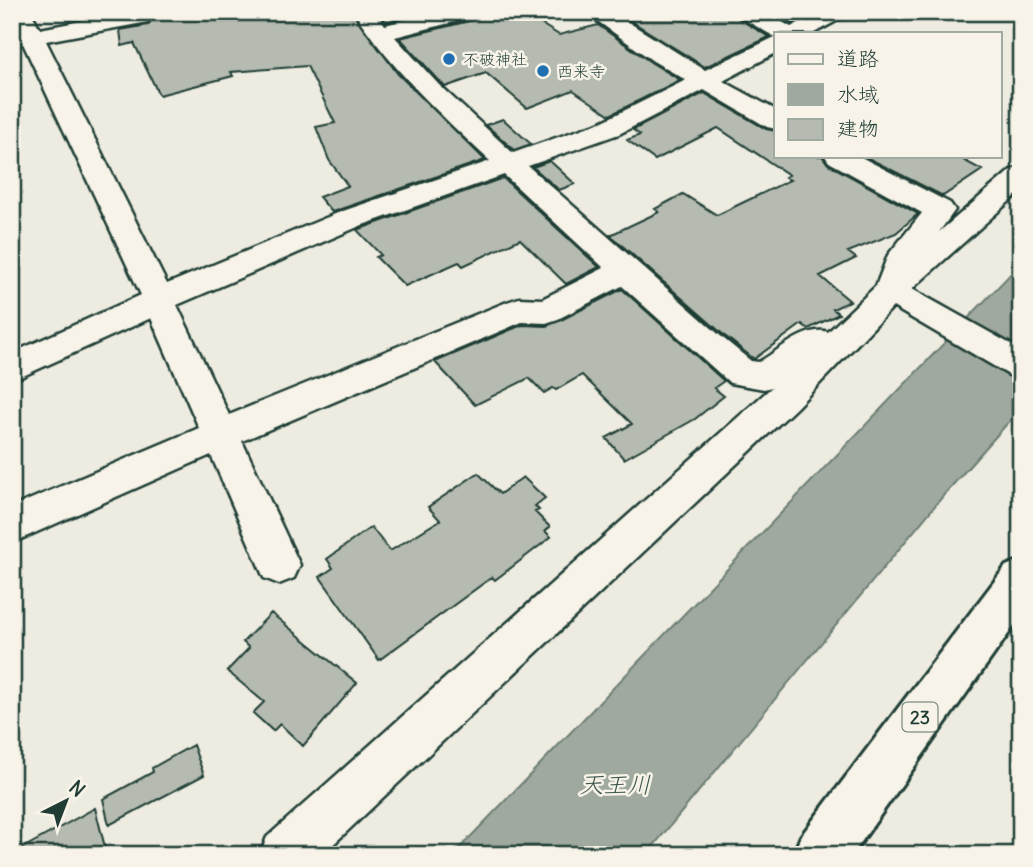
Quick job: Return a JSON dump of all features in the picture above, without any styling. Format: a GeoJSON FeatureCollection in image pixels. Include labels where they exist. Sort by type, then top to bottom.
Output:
{"type":"FeatureCollection","features":[{"type":"Feature","properties":{"kind":"main road","name":"23"},"geometry":{"type":"LineString","coordinates":[[820,855],[1021,580]]}},
{"type":"Feature","properties":{"kind":"street"},"geometry":{"type":"LineString","coordinates":[[139,12],[140,17],[26,25],[159,300],[279,565]]}},
{"type":"Feature","properties":{"kind":"street"},"geometry":{"type":"LineString","coordinates":[[365,12],[379,34],[442,102],[623,272],[742,374],[764,376],[826,338],[858,323]]}},
{"type":"Feature","properties":{"kind":"street"},"geometry":{"type":"LineString","coordinates":[[379,34],[466,12]]}},
{"type":"Feature","properties":{"kind":"street"},"geometry":{"type":"LineString","coordinates":[[596,12],[641,43],[774,120]]}},
{"type":"Feature","properties":{"kind":"street"},"geometry":{"type":"LineString","coordinates":[[748,12],[783,32]]}},
{"type":"Feature","properties":{"kind":"street"},"geometry":{"type":"LineString","coordinates":[[799,32],[836,12]]}},
{"type":"Feature","properties":{"kind":"street"},"geometry":{"type":"LineString","coordinates":[[12,368],[159,300],[350,219],[610,128],[774,45]]}},
{"type":"Feature","properties":{"kind":"street"},"geometry":{"type":"LineString","coordinates":[[843,158],[940,210],[900,262],[890,291]]}},
{"type":"Feature","properties":{"kind":"street"},"geometry":{"type":"LineString","coordinates":[[285,855],[774,407],[890,291],[1021,176]]}},
{"type":"Feature","properties":{"kind":"street"},"geometry":{"type":"LineString","coordinates":[[12,526],[219,435],[519,310],[546,311],[623,272]]}},
{"type":"Feature","properties":{"kind":"street"},"geometry":{"type":"LineString","coordinates":[[890,291],[1021,366]]}},
{"type":"Feature","properties":{"kind":"water","name":"天王川"},"geometry":{"type":"Polygon","coordinates":[[[1021,263],[1021,408],[943,496],[646,855],[453,855],[1021,263]]]}},
{"type":"Feature","properties":{"kind":"building"},"geometry":{"type":"Polygon","coordinates":[[[153,12],[352,12],[398,74],[485,160],[332,212],[319,197],[348,186],[329,160],[316,127],[335,123],[307,66],[231,72],[233,76],[159,95],[134,43],[122,46],[120,30],[148,25],[153,18],[153,12]]]}},
{"type":"Feature","properties":{"kind":"building"},"geometry":{"type":"Polygon","coordinates":[[[379,12],[425,12],[386,22],[379,12]]]}},
{"type":"Feature","properties":{"kind":"building"},"geometry":{"type":"Polygon","coordinates":[[[478,12],[537,12],[538,22],[559,35],[598,25],[680,80],[610,115],[573,90],[527,108],[486,73],[445,87],[400,38],[474,20],[478,12]]]}},
{"type":"Feature","properties":{"kind":"building"},"geometry":{"type":"Polygon","coordinates":[[[633,12],[735,12],[739,19],[769,37],[705,67],[623,16],[633,12]]]}},
{"type":"Feature","properties":{"kind":"building"},"geometry":{"type":"Polygon","coordinates":[[[771,12],[813,12],[791,24],[771,12]]]}},
{"type":"Feature","properties":{"kind":"building"},"geometry":{"type":"Polygon","coordinates":[[[704,93],[766,129],[774,131],[774,158],[824,158],[828,164],[918,214],[896,233],[848,252],[856,258],[820,276],[850,301],[833,309],[839,314],[808,329],[802,324],[754,359],[610,235],[659,212],[655,209],[683,194],[717,215],[790,180],[785,177],[789,175],[718,128],[655,160],[627,140],[640,135],[633,130],[704,93]]]}},
{"type":"Feature","properties":{"kind":"building"},"geometry":{"type":"Polygon","coordinates":[[[503,119],[531,144],[514,150],[486,125],[503,119]]]}},
{"type":"Feature","properties":{"kind":"building"},"geometry":{"type":"Polygon","coordinates":[[[868,158],[960,158],[982,170],[943,196],[868,158]]]}},
{"type":"Feature","properties":{"kind":"building"},"geometry":{"type":"Polygon","coordinates":[[[550,161],[575,184],[559,190],[533,167],[550,161]]]}},
{"type":"Feature","properties":{"kind":"building"},"geometry":{"type":"Polygon","coordinates":[[[503,178],[599,267],[566,284],[520,239],[463,266],[459,262],[405,286],[376,257],[381,255],[357,230],[503,178]]]}},
{"type":"Feature","properties":{"kind":"building"},"geometry":{"type":"Polygon","coordinates":[[[622,289],[724,381],[714,388],[724,396],[695,419],[624,459],[606,438],[632,424],[582,375],[556,390],[553,388],[544,393],[529,378],[475,405],[435,362],[522,325],[546,326],[559,321],[622,289]]]}},
{"type":"Feature","properties":{"kind":"building"},"geometry":{"type":"Polygon","coordinates":[[[478,473],[500,494],[523,477],[545,498],[535,506],[539,510],[535,512],[550,527],[545,531],[551,537],[495,580],[492,577],[379,660],[320,577],[333,568],[327,559],[371,527],[390,551],[440,520],[428,507],[478,473]]]}},
{"type":"Feature","properties":{"kind":"building"},"geometry":{"type":"Polygon","coordinates":[[[271,613],[357,683],[303,746],[280,724],[273,731],[253,713],[264,702],[227,671],[249,648],[243,642],[271,613]]]}},
{"type":"Feature","properties":{"kind":"building"},"geometry":{"type":"Polygon","coordinates":[[[193,745],[204,775],[109,825],[103,799],[153,772],[152,768],[193,745]]]}},
{"type":"Feature","properties":{"kind":"building"},"geometry":{"type":"Polygon","coordinates":[[[95,808],[107,855],[12,855],[12,854],[95,808]]]}},
{"type":"Feature","properties":{"kind":"place","name":"不破神社"},"geometry":{"type":"Point","coordinates":[449,59]}},
{"type":"Feature","properties":{"kind":"place","name":"西来寺"},"geometry":{"type":"Point","coordinates":[543,71]}}]}
